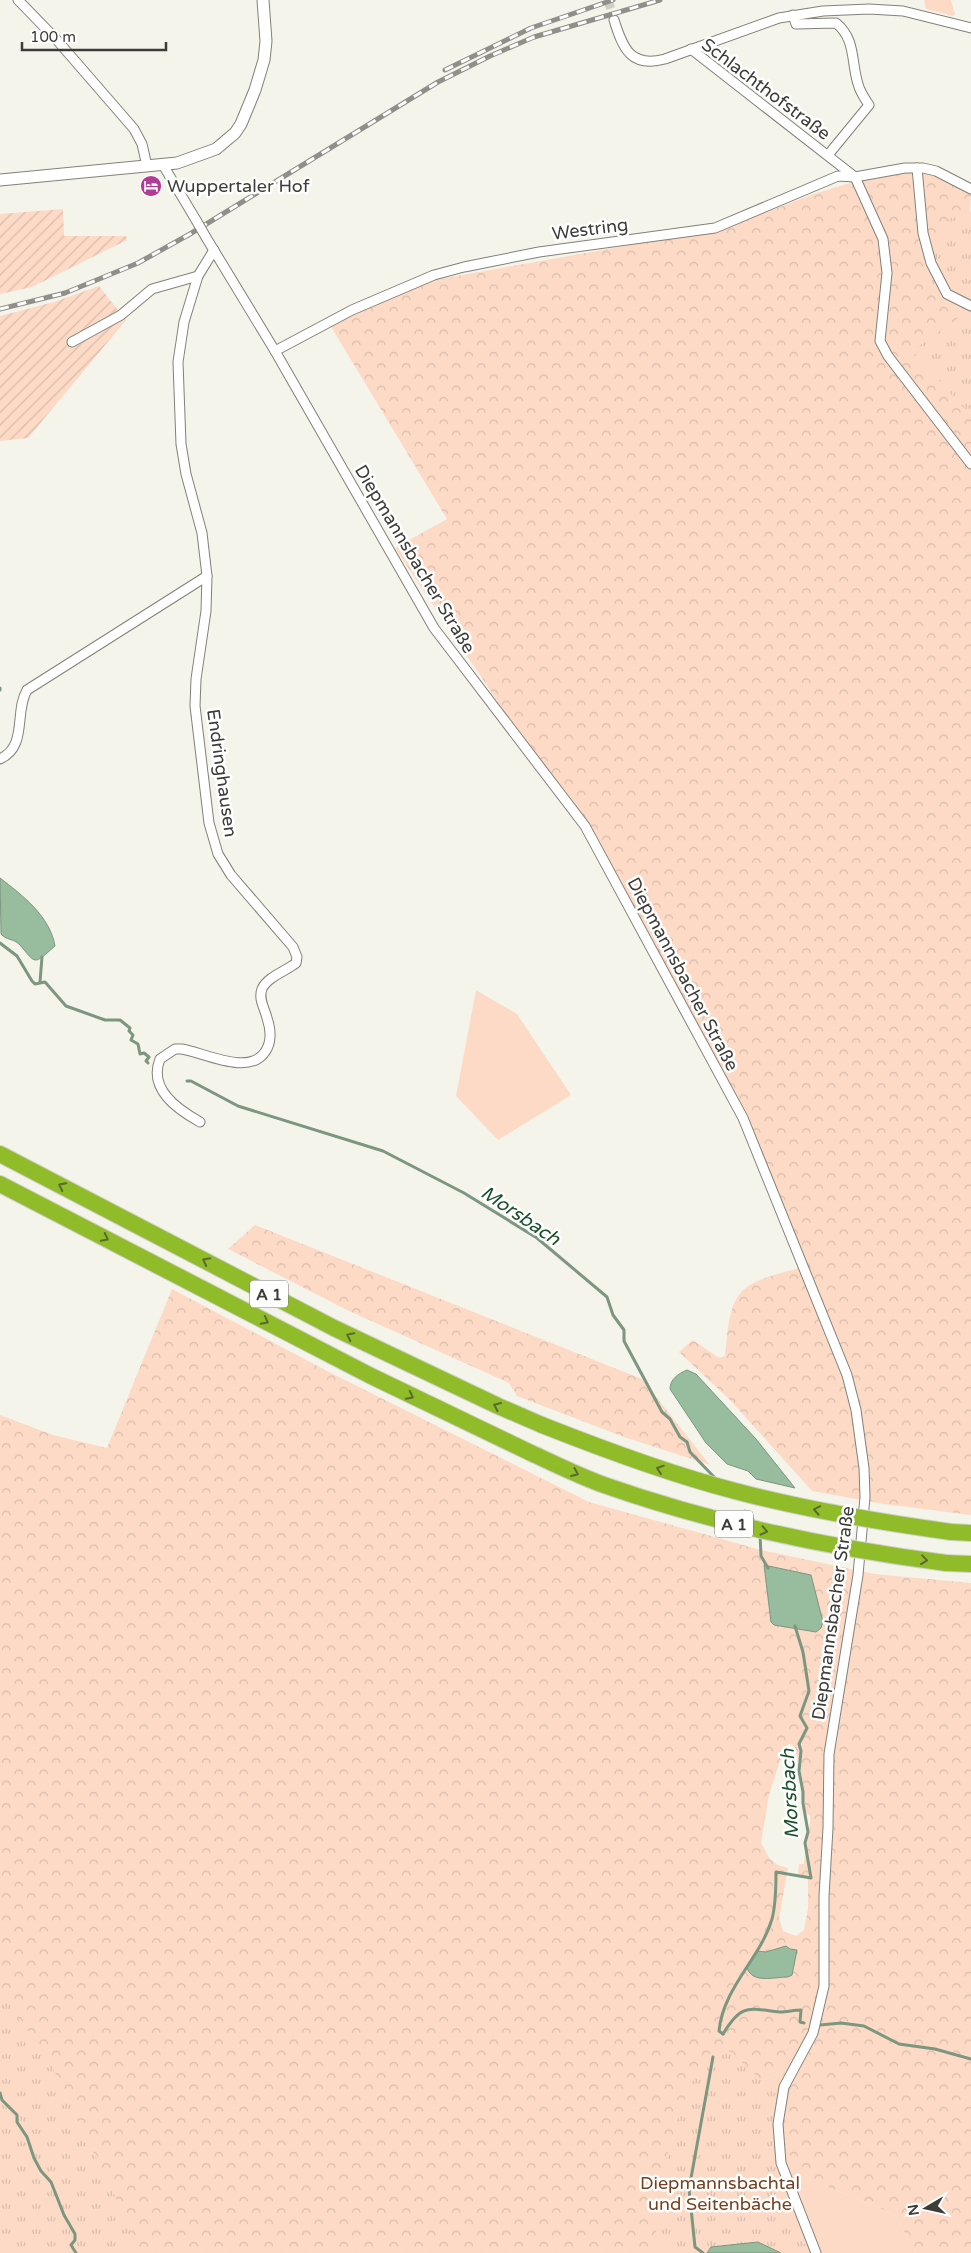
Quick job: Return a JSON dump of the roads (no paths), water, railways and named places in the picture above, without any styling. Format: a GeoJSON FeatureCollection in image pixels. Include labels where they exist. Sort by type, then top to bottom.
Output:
{"type":"FeatureCollection","features":[{"type":"Feature","properties":{"kind":"highway","name":"A 1"},"geometry":{"type":"LineString","coordinates":[[0,1154],[360,1340],[498,1406],[621,1455],[735,1491],[872,1521],[971,1533]]}},
{"type":"Feature","properties":{"kind":"highway","name":"A 1"},"geometry":{"type":"LineString","coordinates":[[0,1184],[371,1376],[531,1453],[602,1484],[684,1511],[819,1544],[946,1563],[971,1564]]}},
{"type":"Feature","properties":{"kind":"street"},"geometry":{"type":"LineString","coordinates":[[18,0],[56,39],[129,122],[142,144],[147,166]]}},
{"type":"Feature","properties":{"kind":"street"},"geometry":{"type":"LineString","coordinates":[[0,180],[163,165],[190,160],[210,152],[235,133],[241,124],[255,90],[264,60],[266,41],[262,0]]}},
{"type":"Feature","properties":{"kind":"street"},"geometry":{"type":"LineString","coordinates":[[691,49],[769,21],[793,15],[869,9],[903,12],[971,28]]}},
{"type":"Feature","properties":{"kind":"street"},"geometry":{"type":"LineString","coordinates":[[793,15],[796,24],[836,23],[845,31],[851,49],[858,87],[869,105],[828,155]]}},
{"type":"Feature","properties":{"kind":"street","name":"Schlachthofstraße"},"geometry":{"type":"LineString","coordinates":[[614,20],[625,48],[633,56],[644,61],[658,61],[691,49],[855,176]]}},
{"type":"Feature","properties":{"kind":"street","name":"Diepmannsbacher Straße"},"geometry":{"type":"LineString","coordinates":[[163,165],[275,351],[434,628],[585,826],[743,1118],[847,1375],[856,1410],[864,1468],[865,1497],[858,1575],[829,1754],[828,1828],[824,1901],[824,1986],[821,2006],[809,2041],[784,2087],[778,2124],[778,2153],[816,2253]]}},
{"type":"Feature","properties":{"kind":"street"},"geometry":{"type":"LineString","coordinates":[[971,189],[936,172],[917,168],[923,234],[931,264],[947,294],[971,306]]}},
{"type":"Feature","properties":{"kind":"street","name":"Westring"},"geometry":{"type":"LineString","coordinates":[[275,351],[360,306],[422,279],[441,273],[532,253],[715,228],[838,176],[855,176],[917,168]]}},
{"type":"Feature","properties":{"kind":"street"},"geometry":{"type":"LineString","coordinates":[[855,176],[882,239],[886,255],[887,273],[880,340],[888,356],[971,464]]}},
{"type":"Feature","properties":{"kind":"street"},"geometry":{"type":"LineString","coordinates":[[0,759],[10,751],[16,742],[22,698],[27,690],[207,576],[202,533],[183,454],[178,392],[180,345],[198,276],[211,246]]}},
{"type":"Feature","properties":{"kind":"street"},"geometry":{"type":"LineString","coordinates":[[72,342],[121,315],[152,289],[198,276]]}},
{"type":"Feature","properties":{"kind":"street","name":"Endringhausen"},"geometry":{"type":"LineString","coordinates":[[200,1122],[175,1106],[163,1093],[157,1074],[160,1058],[175,1049],[182,1049],[234,1062],[246,1063],[258,1059],[268,1047],[270,1036],[269,1025],[261,1000],[262,989],[269,981],[296,963],[297,957],[289,942],[224,864],[214,843],[209,823],[194,697],[206,611],[207,576]]}},
{"type":"Feature","properties":{"kind":"waterway","name":"Morsbach"},"geometry":{"type":"LineString","coordinates":[[0,943],[17,956],[35,984],[45,982],[66,1006],[105,1020],[120,1020],[130,1028],[129,1031],[133,1035],[131,1040],[138,1044],[140,1054],[144,1053],[149,1057],[146,1061],[148,1063]]}},
{"type":"Feature","properties":{"kind":"waterway","name":"Morsbach"},"geometry":{"type":"LineString","coordinates":[[40,982],[42,957]]}},
{"type":"Feature","properties":{"kind":"waterway","name":"Morsbach"},"geometry":{"type":"LineString","coordinates":[[187,1081],[191,1081],[238,1106],[383,1151],[464,1193],[537,1238],[607,1297],[613,1315],[624,1330],[624,1341],[662,1412],[670,1419],[680,1437],[687,1442],[690,1452],[716,1479]]}},
{"type":"Feature","properties":{"kind":"waterway","name":"Morsbach"},"geometry":{"type":"LineString","coordinates":[[745,1511],[755,1522]]}},
{"type":"Feature","properties":{"kind":"waterway","name":"Morsbach"},"geometry":{"type":"LineString","coordinates":[[760,1534],[761,1556],[768,1568]]}},
{"type":"Feature","properties":{"kind":"waterway","name":"Morsbach"},"geometry":{"type":"LineString","coordinates":[[723,2034],[719,2031],[727,2001],[759,1947],[772,1919],[776,1872],[811,1878],[805,1843],[808,1832],[799,1771],[801,1751],[799,1744],[807,1728],[800,1716],[809,1691],[803,1652],[795,1626]]}},
{"type":"Feature","properties":{"kind":"waterway"},"geometry":{"type":"LineString","coordinates":[[723,2034],[741,2012],[753,2009],[780,2012],[801,2010],[800,2022],[804,2023]]}},
{"type":"Feature","properties":{"kind":"waterway"},"geometry":{"type":"LineString","coordinates":[[820,2025],[841,2023],[864,2026],[899,2044],[935,2049],[971,2059]]}},
{"type":"Feature","properties":{"kind":"waterway","name":"Morsbach"},"geometry":{"type":"LineString","coordinates":[[703,2253],[695,2247],[689,2189],[713,2057]]}},
{"type":"Feature","properties":{"kind":"waterway"},"geometry":{"type":"LineString","coordinates":[[0,2093],[2,2100],[17,2115],[17,2122],[27,2137],[34,2158],[41,2171],[51,2182],[64,2215],[75,2234],[75,2240],[71,2245],[76,2253]]}},
{"type":"Feature","properties":{"kind":"tunnel"},"geometry":{"type":"LineString","coordinates":[[608,0],[614,20]]}},
{"type":"Feature","properties":{"kind":"railway"},"geometry":{"type":"LineString","coordinates":[[445,70],[531,28],[613,0]]}},
{"type":"Feature","properties":{"kind":"railway"},"geometry":{"type":"LineString","coordinates":[[0,309],[65,293],[138,263],[190,234],[438,82],[490,56],[534,37],[660,0]]}},
{"type":"Feature","properties":{"kind":"place","name":"Wuppertaler Hof"},"geometry":{"type":"Point","coordinates":[151,186]}},
{"type":"Feature","properties":{"kind":"park label","name":"Diepmannsbachtal und Seitenbäche"},"geometry":{"type":"Point","coordinates":[720,2193]}}]}
